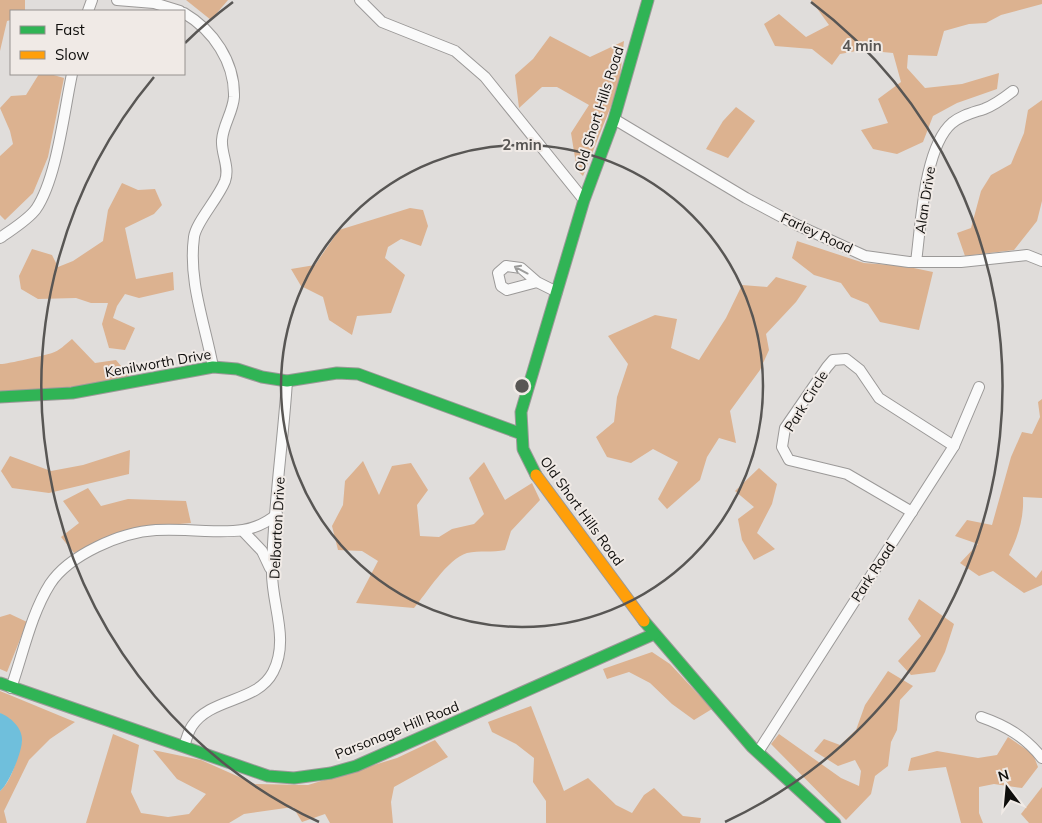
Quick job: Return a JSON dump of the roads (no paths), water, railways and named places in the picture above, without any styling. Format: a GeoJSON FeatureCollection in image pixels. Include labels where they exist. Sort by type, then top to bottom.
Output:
{"type":"FeatureCollection","features":[{"type":"Feature","properties":{"kind":"street"},"geometry":{"type":"LineString","coordinates":[[116,0],[154,3],[176,10]]}},
{"type":"Feature","properties":{"kind":"street"},"geometry":{"type":"LineString","coordinates":[[360,0],[382,22],[455,51],[485,77],[584,200]]}},
{"type":"Feature","properties":{"kind":"street","name":"Old Short Hills Road"},"geometry":{"type":"LineString","coordinates":[[648,0],[614,120],[584,200],[521,412],[519,433],[524,454],[532,470],[654,634],[758,752],[835,823]]}},
{"type":"Feature","properties":{"kind":"street"},"geometry":{"type":"LineString","coordinates":[[185,14],[206,30],[219,45],[230,73],[234,97],[222,134],[221,146],[227,169],[226,178],[216,199],[194,234],[192,258],[195,283],[213,367]]}},
{"type":"Feature","properties":{"kind":"street"},"geometry":{"type":"LineString","coordinates":[[0,238],[35,211],[40,202],[53,162],[72,75]]}},
{"type":"Feature","properties":{"kind":"street","name":"Alan Drive"},"geometry":{"type":"LineString","coordinates":[[916,262],[930,161],[941,138],[951,124],[966,114],[998,103],[1013,91]]}},
{"type":"Feature","properties":{"kind":"street","name":"Farley Road"},"geometry":{"type":"LineString","coordinates":[[614,120],[746,198],[824,238],[865,256],[916,262],[961,262],[1028,254],[1042,260]]}},
{"type":"Feature","properties":{"kind":"street"},"geometry":{"type":"LineString","coordinates":[[537,282],[557,292]]}},
{"type":"Feature","properties":{"kind":"street","name":"Park Circle"},"geometry":{"type":"LineString","coordinates":[[912,512],[846,474],[790,460],[782,447],[785,428],[826,367],[833,360],[846,360],[860,370],[879,398],[954,446]]}},
{"type":"Feature","properties":{"kind":"street","name":"Kenilworth Drive"},"geometry":{"type":"LineString","coordinates":[[0,397],[72,393],[213,367],[237,369],[262,377],[287,381],[336,373],[358,374],[519,433]]}},
{"type":"Feature","properties":{"kind":"street","name":"Delbarton Drive"},"geometry":{"type":"LineString","coordinates":[[184,747],[192,726],[206,711],[254,690],[263,684],[272,673],[280,638],[278,609],[272,573],[287,381]]}},
{"type":"Feature","properties":{"kind":"street","name":"Park Road"},"geometry":{"type":"LineString","coordinates":[[758,752],[954,446],[979,387]]}},
{"type":"Feature","properties":{"kind":"street"},"geometry":{"type":"LineString","coordinates":[[11,688],[41,601],[51,583],[66,566],[82,554],[126,537],[154,530],[243,531],[260,526],[277,514]]}},
{"type":"Feature","properties":{"kind":"street"},"geometry":{"type":"LineString","coordinates":[[243,531],[262,551],[272,573]]}},
{"type":"Feature","properties":{"kind":"street","name":"Parsonage Hill Road"},"geometry":{"type":"LineString","coordinates":[[0,683],[217,760],[268,776],[294,778],[331,773],[388,752],[654,634]]}},
{"type":"Feature","properties":{"kind":"street"},"geometry":{"type":"LineString","coordinates":[[981,717],[1005,725],[1022,737],[1042,758]]}},
{"type":"Feature","properties":{"kind":"water"},"geometry":{"type":"Polygon","coordinates":[[[0,713],[15,723],[20,731],[22,740],[14,767],[7,782],[0,791],[0,713]]]}}]}
